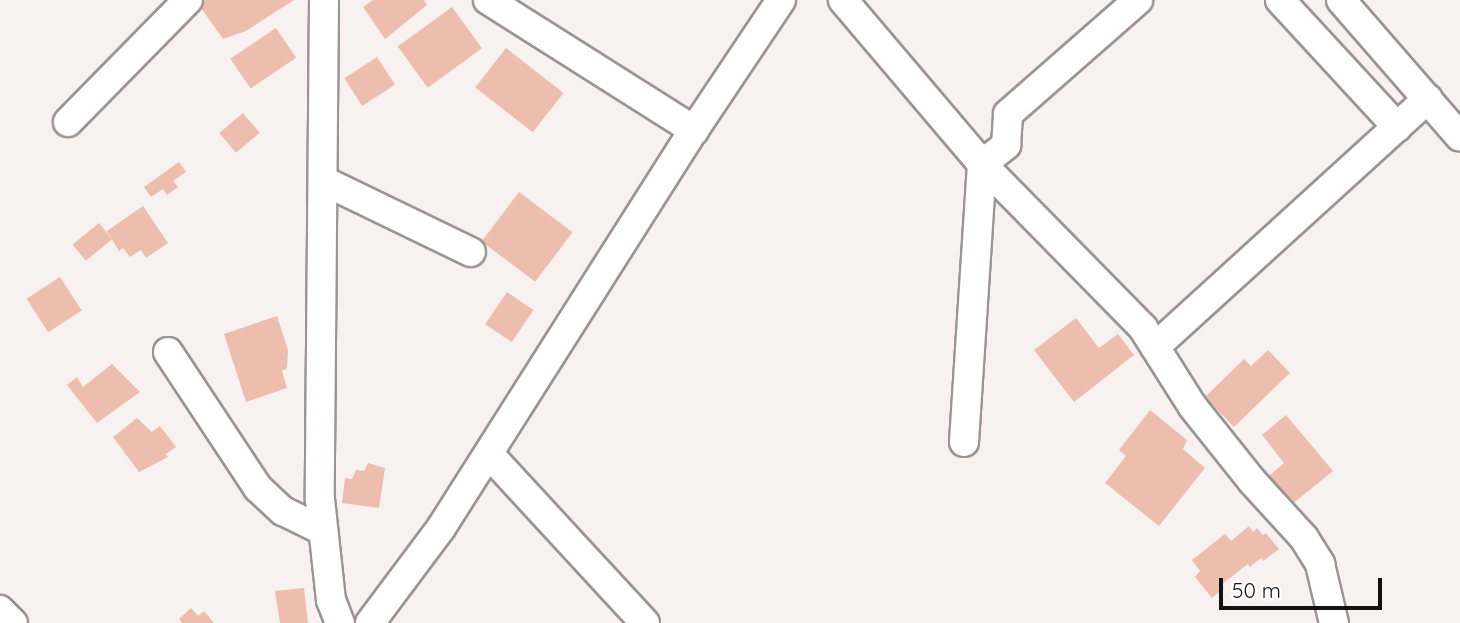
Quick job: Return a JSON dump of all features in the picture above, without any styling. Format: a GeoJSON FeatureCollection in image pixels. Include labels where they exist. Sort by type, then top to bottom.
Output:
{"type":"FeatureCollection","features":[{"type":"Feature","properties":{"kind":"street"},"geometry":{"type":"LineString","coordinates":[[68,122],[188,0]]}},
{"type":"Feature","properties":{"kind":"street"},"geometry":{"type":"LineString","coordinates":[[324,0],[320,499],[331,600],[340,623]]}},
{"type":"Feature","properties":{"kind":"street"},"geometry":{"type":"LineString","coordinates":[[488,0],[694,130]]}},
{"type":"Feature","properties":{"kind":"street"},"geometry":{"type":"LineString","coordinates":[[370,623],[441,528],[694,130],[781,0]]}},
{"type":"Feature","properties":{"kind":"street"},"geometry":{"type":"LineString","coordinates":[[843,0],[982,164],[1049,235],[1120,304],[1155,347],[1193,407],[1252,481],[1304,538],[1320,565],[1334,623]]}},
{"type":"Feature","properties":{"kind":"street"},"geometry":{"type":"LineString","coordinates":[[964,442],[982,164],[1006,145],[1008,114],[1138,0]]}},
{"type":"Feature","properties":{"kind":"street"},"geometry":{"type":"LineString","coordinates":[[1280,0],[1397,127]]}},
{"type":"Feature","properties":{"kind":"street"},"geometry":{"type":"LineString","coordinates":[[1341,0],[1458,132]]}},
{"type":"Feature","properties":{"kind":"street"},"geometry":{"type":"LineString","coordinates":[[1155,347],[1428,99]]}},
{"type":"Feature","properties":{"kind":"street"},"geometry":{"type":"LineString","coordinates":[[324,181],[471,252]]}},
{"type":"Feature","properties":{"kind":"street"},"geometry":{"type":"LineString","coordinates":[[168,352],[258,488],[283,511],[323,530]]}},
{"type":"Feature","properties":{"kind":"street"},"geometry":{"type":"LineString","coordinates":[[489,454],[645,623]]}},
{"type":"Feature","properties":{"kind":"street"},"geometry":{"type":"LineString","coordinates":[[0,610],[13,623]]}},
{"type":"Feature","properties":{"kind":"building"},"geometry":{"type":"Polygon","coordinates":[[[206,0],[294,0],[246,31],[223,39],[199,5],[206,0]]]}},
{"type":"Feature","properties":{"kind":"building"},"geometry":{"type":"Polygon","coordinates":[[[373,0],[424,0],[427,5],[385,39],[363,7],[373,0]]]}},
{"type":"Feature","properties":{"kind":"building"},"geometry":{"type":"Polygon","coordinates":[[[452,7],[482,48],[428,88],[398,46],[452,7]]]}},
{"type":"Feature","properties":{"kind":"building"},"geometry":{"type":"Polygon","coordinates":[[[276,28],[296,58],[251,89],[230,59],[276,28]]]}},
{"type":"Feature","properties":{"kind":"building"},"geometry":{"type":"Polygon","coordinates":[[[506,48],[564,93],[533,132],[475,87],[506,48]]]}},
{"type":"Feature","properties":{"kind":"building"},"geometry":{"type":"Polygon","coordinates":[[[377,57],[395,85],[362,106],[344,78],[377,57]]]}},
{"type":"Feature","properties":{"kind":"building"},"geometry":{"type":"Polygon","coordinates":[[[243,113],[260,133],[236,153],[219,133],[243,113]]]}},
{"type":"Feature","properties":{"kind":"building"},"geometry":{"type":"Polygon","coordinates":[[[179,162],[186,172],[173,181],[178,187],[167,195],[163,189],[151,197],[144,187],[179,162]]]}},
{"type":"Feature","properties":{"kind":"building"},"geometry":{"type":"Polygon","coordinates":[[[519,192],[573,232],[535,282],[482,242],[519,192]]]}},
{"type":"Feature","properties":{"kind":"building"},"geometry":{"type":"Polygon","coordinates":[[[143,206],[168,243],[146,258],[141,250],[130,257],[123,248],[119,251],[107,231],[143,206]]]}},
{"type":"Feature","properties":{"kind":"building"},"geometry":{"type":"Polygon","coordinates":[[[99,223],[112,239],[86,261],[73,244],[99,223]]]}},
{"type":"Feature","properties":{"kind":"building"},"geometry":{"type":"Polygon","coordinates":[[[60,277],[82,311],[48,332],[26,299],[60,277]]]}},
{"type":"Feature","properties":{"kind":"building"},"geometry":{"type":"Polygon","coordinates":[[[507,292],[534,310],[512,342],[485,324],[507,292]]]}},
{"type":"Feature","properties":{"kind":"building"},"geometry":{"type":"Polygon","coordinates":[[[277,316],[288,350],[287,368],[282,371],[287,388],[246,402],[224,334],[277,316]]]}},
{"type":"Feature","properties":{"kind":"building"},"geometry":{"type":"Polygon","coordinates":[[[1076,318],[1099,348],[1118,334],[1134,355],[1074,402],[1034,350],[1076,318]]]}},
{"type":"Feature","properties":{"kind":"building"},"geometry":{"type":"Polygon","coordinates":[[[1268,350],[1290,373],[1234,427],[1205,397],[1244,359],[1251,366],[1268,350]]]}},
{"type":"Feature","properties":{"kind":"building"},"geometry":{"type":"Polygon","coordinates":[[[112,364],[140,392],[97,423],[67,385],[77,377],[83,387],[112,364]]]}},
{"type":"Feature","properties":{"kind":"building"},"geometry":{"type":"Polygon","coordinates":[[[1150,410],[1187,440],[1183,449],[1205,468],[1159,526],[1105,483],[1126,456],[1119,450],[1150,410]]]}},
{"type":"Feature","properties":{"kind":"building"},"geometry":{"type":"Polygon","coordinates":[[[1286,415],[1333,471],[1285,510],[1262,482],[1284,463],[1262,435],[1286,415]]]}},
{"type":"Feature","properties":{"kind":"building"},"geometry":{"type":"Polygon","coordinates":[[[137,418],[152,432],[160,426],[176,447],[166,454],[168,457],[139,472],[113,437],[137,418]]]}},
{"type":"Feature","properties":{"kind":"building"},"geometry":{"type":"Polygon","coordinates":[[[368,463],[385,468],[379,508],[342,503],[345,478],[352,479],[356,470],[364,471],[368,463]]]}},
{"type":"Feature","properties":{"kind":"building"},"geometry":{"type":"Polygon","coordinates":[[[1249,526],[1253,532],[1257,528],[1263,535],[1266,533],[1279,549],[1263,561],[1261,558],[1250,567],[1248,564],[1221,585],[1224,588],[1212,598],[1195,577],[1200,571],[1192,560],[1225,534],[1231,541],[1249,526]]]}},
{"type":"Feature","properties":{"kind":"building"},"geometry":{"type":"Polygon","coordinates":[[[304,588],[308,623],[280,623],[275,591],[304,588]]]}},
{"type":"Feature","properties":{"kind":"building"},"geometry":{"type":"Polygon","coordinates":[[[191,608],[198,616],[204,611],[214,623],[182,623],[179,619],[191,608]]]}}]}
